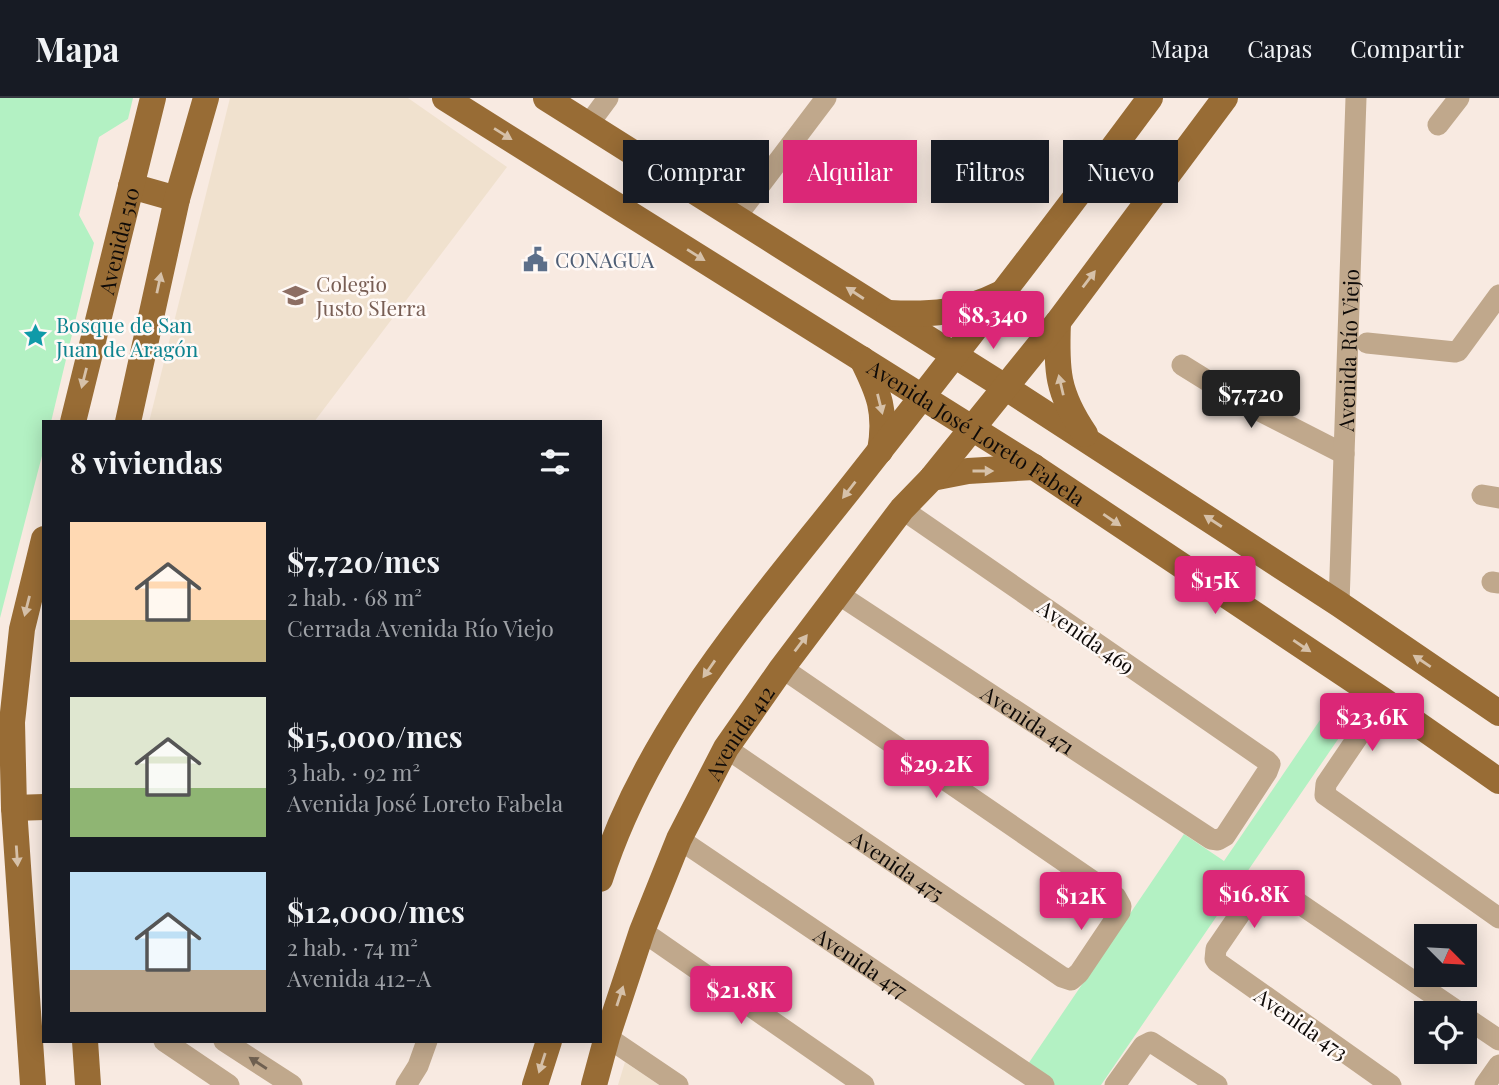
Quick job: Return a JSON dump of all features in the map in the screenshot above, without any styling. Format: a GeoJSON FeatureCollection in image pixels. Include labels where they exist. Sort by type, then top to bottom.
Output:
{"type":"FeatureCollection","features":[{"type":"Feature","properties":{"kind":"main road","name":"Avenida 510"},"geometry":{"type":"LineString","coordinates":[[73,420],[153,98]]}},
{"type":"Feature","properties":{"kind":"main road","name":"Avenida José Loreto Fabela"},"geometry":{"type":"LineString","coordinates":[[445,98],[1034,467],[1383,699],[1499,781]]}},
{"type":"Feature","properties":{"kind":"main road"},"geometry":{"type":"LineString","coordinates":[[547,98],[1005,387],[1339,604],[1499,713]]}},
{"type":"Feature","properties":{"kind":"main road","name":"Avenida 412"},"geometry":{"type":"LineString","coordinates":[[594,1085],[642,932],[679,839],[726,748],[782,668],[902,509],[932,478],[1058,322],[1225,98]]}},
{"type":"Feature","properties":{"kind":"main road"},"geometry":{"type":"LineString","coordinates":[[128,420],[177,199],[206,99]]}},
{"type":"Feature","properties":{"kind":"main road"},"geometry":{"type":"LineString","coordinates":[[602,873],[613,839],[664,736],[714,662],[1005,291],[1143,100]]}},
{"type":"Feature","properties":{"kind":"main road"},"geometry":{"type":"LineString","coordinates":[[131,186],[177,199]]}},
{"type":"Feature","properties":{"kind":"main road"},"geometry":{"type":"LineString","coordinates":[[886,313],[924,315],[951,311],[976,306],[1005,291]]}},
{"type":"Feature","properties":{"kind":"main road"},"geometry":{"type":"LineString","coordinates":[[1058,322],[1056,360],[1064,400],[1090,442]]}},
{"type":"Feature","properties":{"kind":"main road"},"geometry":{"type":"LineString","coordinates":[[862,359],[883,408],[884,429],[880,451]]}},
{"type":"Feature","properties":{"kind":"main road"},"geometry":{"type":"LineString","coordinates":[[932,478],[968,471],[1034,467]]}},
{"type":"Feature","properties":{"kind":"main road"},"geometry":{"type":"LineString","coordinates":[[33,1085],[14,808],[12,722],[22,629],[42,548]]}},
{"type":"Feature","properties":{"kind":"main road"},"geometry":{"type":"LineString","coordinates":[[14,808],[42,807]]}},
{"type":"Feature","properties":{"kind":"main road"},"geometry":{"type":"LineString","coordinates":[[85,1043],[88,1085]]}},
{"type":"Feature","properties":{"kind":"main road"},"geometry":{"type":"LineString","coordinates":[[535,1085],[548,1043]]}},
{"type":"Feature","properties":{"kind":"street"},"geometry":{"type":"LineString","coordinates":[[588,125],[608,98]]}},
{"type":"Feature","properties":{"kind":"street"},"geometry":{"type":"LineString","coordinates":[[736,217],[826,98]]}},
{"type":"Feature","properties":{"kind":"street","name":"Avenida Río Viejo"},"geometry":{"type":"LineString","coordinates":[[1339,604],[1356,98]]}},
{"type":"Feature","properties":{"kind":"street"},"geometry":{"type":"LineString","coordinates":[[1438,125],[1459,98]]}},
{"type":"Feature","properties":{"kind":"street"},"geometry":{"type":"LineString","coordinates":[[1367,343],[1458,351],[1499,295]]}},
{"type":"Feature","properties":{"kind":"street"},"geometry":{"type":"LineString","coordinates":[[1182,365],[1240,401],[1344,454]]}},
{"type":"Feature","properties":{"kind":"street","name":"Avenida 469"},"geometry":{"type":"LineString","coordinates":[[902,509],[1264,757],[1270,764],[1267,772],[1232,825],[1218,840]]}},
{"type":"Feature","properties":{"kind":"street","name":"Avenida 471"},"geometry":{"type":"LineString","coordinates":[[838,594],[1211,839],[1218,840]]}},
{"type":"Feature","properties":{"kind":"street","name":"Avenida 475"},"geometry":{"type":"LineString","coordinates":[[726,748],[1062,977],[1071,980],[1079,973],[1117,916],[1121,906],[1116,898],[782,668]]}},
{"type":"Feature","properties":{"kind":"street"},"geometry":{"type":"LineString","coordinates":[[1383,699],[1326,784],[1324,793],[1499,919]]}},
{"type":"Feature","properties":{"kind":"street","name":"Avenida 477"},"geometry":{"type":"LineString","coordinates":[[679,839],[1044,1085]]}},
{"type":"Feature","properties":{"kind":"street","name":"Avenida 473"},"geometry":{"type":"LineString","coordinates":[[1391,1085],[1219,965],[1215,958],[1216,949],[1257,889],[1266,883],[1442,1001]]}},
{"type":"Feature","properties":{"kind":"street"},"geometry":{"type":"LineString","coordinates":[[642,932],[864,1085]]}},
{"type":"Feature","properties":{"kind":"street"},"geometry":{"type":"LineString","coordinates":[[1477,1025],[1499,1040]]}},
{"type":"Feature","properties":{"kind":"street"},"geometry":{"type":"LineString","coordinates":[[607,1037],[678,1085]]}},
{"type":"Feature","properties":{"kind":"street"},"geometry":{"type":"LineString","coordinates":[[1115,1085],[1143,1046],[1151,1042],[1217,1085]]}},
{"type":"Feature","properties":{"kind":"street"},"geometry":{"type":"LineString","coordinates":[[166,1043],[207,1078],[229,1085]]}},
{"type":"Feature","properties":{"kind":"street"},"geometry":{"type":"LineString","coordinates":[[227,1043],[292,1085]]}},
{"type":"Feature","properties":{"kind":"street"},"geometry":{"type":"LineString","coordinates":[[405,1085],[418,1066],[426,1043]]}},
{"type":"Feature","properties":{"kind":"street"},"geometry":{"type":"LineString","coordinates":[[1485,1085],[1499,1065]]}},
{"type":"Feature","properties":{"kind":"shaded area","name":"Colegio Justo SIerra"},"geometry":{"type":"Polygon","coordinates":[[[230,98],[408,98],[507,167],[316,420],[150,420],[230,98]]]}},
{"type":"Feature","properties":{"kind":"shaded area"},"geometry":{"type":"Polygon","coordinates":[[[625,1062],[659,1085],[618,1085],[625,1062]]]}},
{"type":"Feature","properties":{"kind":"green space","name":"Bosque de San Juan de Aragón"},"geometry":{"type":"Polygon","coordinates":[[[0,98],[133,98],[128,119],[99,137],[79,215],[94,243],[51,420],[42,420],[42,456],[0,618],[0,98]]]}},
{"type":"Feature","properties":{"kind":"green space"},"geometry":{"type":"Polygon","coordinates":[[[1335,698],[1356,713],[1101,1085],[1053,1085],[1026,1067],[1184,834],[1224,861],[1335,698]]]}},
{"type":"Feature","properties":{"kind":"place","name":"CONAGUA"},"geometry":{"type":"Point","coordinates":[535,259]}},
{"type":"Feature","properties":{"kind":"place","name":"Colegio Justo SIerra"},"geometry":{"type":"Point","coordinates":[296,295]}},
{"type":"Feature","properties":{"kind":"place","name":"Bosque de San Juan de Aragón"},"geometry":{"type":"Point","coordinates":[36,336]}}]}
